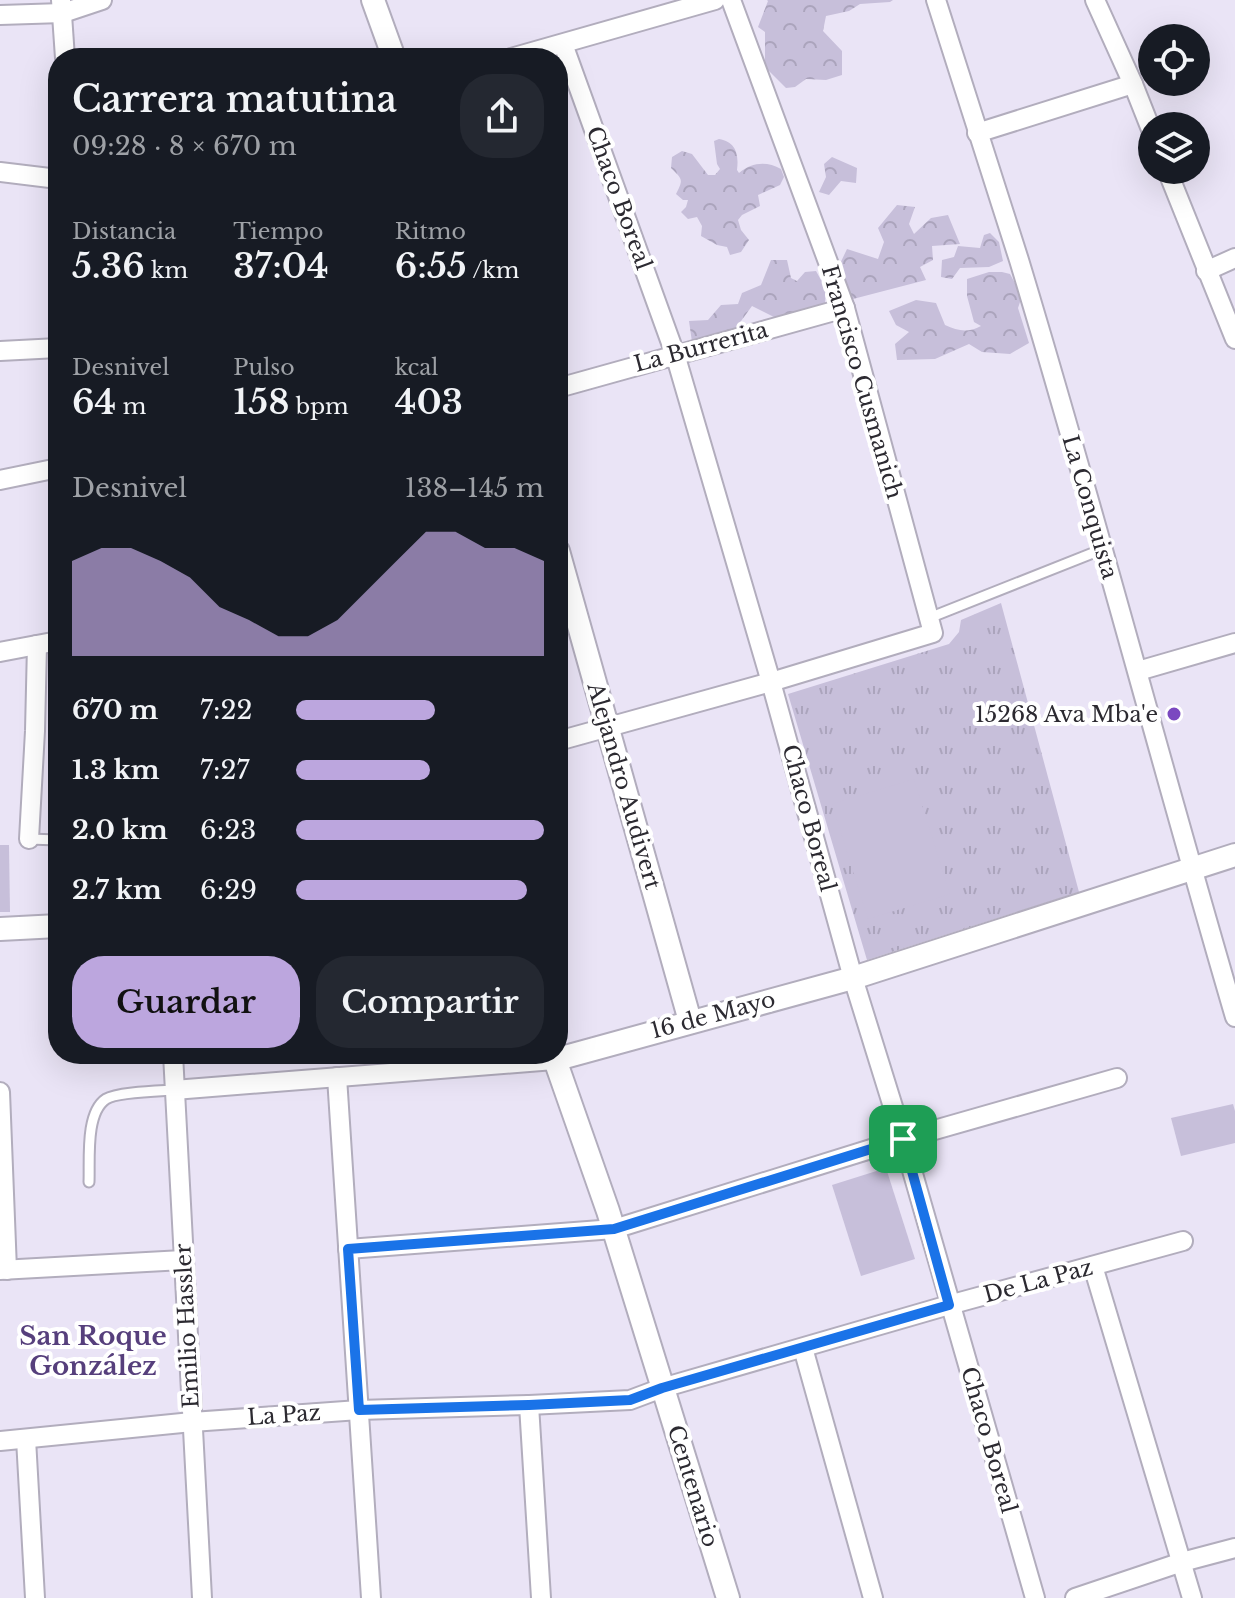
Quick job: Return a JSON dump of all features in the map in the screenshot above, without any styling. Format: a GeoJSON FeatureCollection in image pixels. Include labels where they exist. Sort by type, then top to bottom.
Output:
{"type":"FeatureCollection","features":[{"type":"Feature","properties":{"kind":"street"},"geometry":{"type":"LineString","coordinates":[[0,15],[102,0]]}},
{"type":"Feature","properties":{"kind":"street"},"geometry":{"type":"LineString","coordinates":[[373,0],[390,48]]}},
{"type":"Feature","properties":{"kind":"street"},"geometry":{"type":"LineString","coordinates":[[548,48],[715,0]]}},
{"type":"Feature","properties":{"kind":"street","name":"Francisco Cusmanich"},"geometry":{"type":"LineString","coordinates":[[731,0],[845,308],[931,625]]}},
{"type":"Feature","properties":{"kind":"street","name":"La Conquista"},"geometry":{"type":"LineString","coordinates":[[936,0],[1018,258],[1235,1017]]}},
{"type":"Feature","properties":{"kind":"street"},"geometry":{"type":"LineString","coordinates":[[1095,0],[1144,112]]}},
{"type":"Feature","properties":{"kind":"street"},"geometry":{"type":"LineString","coordinates":[[62,6],[64,48]]}},
{"type":"Feature","properties":{"kind":"street","name":"Chaco Boreal"},"geometry":{"type":"LineString","coordinates":[[563,44],[564,48]]}},
{"type":"Feature","properties":{"kind":"street","name":"Chaco Boreal"},"geometry":{"type":"LineString","coordinates":[[568,58],[675,354],[853,978],[903,1139],[1035,1598]]}},
{"type":"Feature","properties":{"kind":"street"},"geometry":{"type":"LineString","coordinates":[[977,133],[1133,84]]}},
{"type":"Feature","properties":{"kind":"street"},"geometry":{"type":"LineString","coordinates":[[0,172],[48,178]]}},
{"type":"Feature","properties":{"kind":"street"},"geometry":{"type":"LineString","coordinates":[[1172,184],[1235,339]]}},
{"type":"Feature","properties":{"kind":"street"},"geometry":{"type":"LineString","coordinates":[[1206,271],[1235,258]]}},
{"type":"Feature","properties":{"kind":"street","name":"La Burrerita"},"geometry":{"type":"LineString","coordinates":[[568,385],[845,308]]}},
{"type":"Feature","properties":{"kind":"street"},"geometry":{"type":"LineString","coordinates":[[0,351],[48,349]]}},
{"type":"Feature","properties":{"kind":"street"},"geometry":{"type":"LineString","coordinates":[[0,480],[48,470]]}},
{"type":"Feature","properties":{"kind":"street","name":"Alejandro Audivert"},"geometry":{"type":"LineString","coordinates":[[568,587],[690,1021]]}},
{"type":"Feature","properties":{"kind":"street"},"geometry":{"type":"LineString","coordinates":[[568,738],[771,682],[931,625]]}},
{"type":"Feature","properties":{"kind":"street"},"geometry":{"type":"LineString","coordinates":[[0,652],[48,643]]}},
{"type":"Feature","properties":{"kind":"street"},"geometry":{"type":"LineString","coordinates":[[1138,671],[1235,643]]}},
{"type":"Feature","properties":{"kind":"street"},"geometry":{"type":"LineString","coordinates":[[29,839],[37,645]]}},
{"type":"Feature","properties":{"kind":"street","name":"16 de Mayo"},"geometry":{"type":"LineString","coordinates":[[568,1053],[853,978],[1235,855]]}},
{"type":"Feature","properties":{"kind":"street"},"geometry":{"type":"LineString","coordinates":[[0,929],[48,927]]}},
{"type":"Feature","properties":{"kind":"street","name":"Emilio Hassler"},"geometry":{"type":"LineString","coordinates":[[173,1064],[202,1598]]}},
{"type":"Feature","properties":{"kind":"street","name":"16 de Mayo"},"geometry":{"type":"LineString","coordinates":[[174,1090],[477,1064]]}},
{"type":"Feature","properties":{"kind":"street","name":"Centenario"},"geometry":{"type":"LineString","coordinates":[[555,1064],[614,1229],[722,1597]]}},
{"type":"Feature","properties":{"kind":"street"},"geometry":{"type":"LineString","coordinates":[[337,1077],[371,1598]]}},
{"type":"Feature","properties":{"kind":"street"},"geometry":{"type":"LineString","coordinates":[[348,1249],[614,1229],[903,1139],[1117,1078]]}},
{"type":"Feature","properties":{"kind":"street"},"geometry":{"type":"LineString","coordinates":[[0,1092],[4,1270],[183,1260]]}},
{"type":"Feature","properties":{"kind":"street","name":"De La Paz"},"geometry":{"type":"LineString","coordinates":[[662,1388],[1183,1241]]}},
{"type":"Feature","properties":{"kind":"street"},"geometry":{"type":"LineString","coordinates":[[1093,1266],[1192,1598]]}},
{"type":"Feature","properties":{"kind":"street"},"geometry":{"type":"LineString","coordinates":[[803,1348],[873,1598]]}},
{"type":"Feature","properties":{"kind":"street","name":"La Paz"},"geometry":{"type":"LineString","coordinates":[[0,1441],[192,1422],[359,1410],[630,1400],[662,1388]]}},
{"type":"Feature","properties":{"kind":"street"},"geometry":{"type":"LineString","coordinates":[[529,1405],[541,1598]]}},
{"type":"Feature","properties":{"kind":"street"},"geometry":{"type":"LineString","coordinates":[[26,1439],[35,1598]]}},
{"type":"Feature","properties":{"kind":"street"},"geometry":{"type":"LineString","coordinates":[[1075,1598],[1182,1562],[1235,1548]]}},
{"type":"Feature","properties":{"kind":"lane"},"geometry":{"type":"LineString","coordinates":[[931,625],[1103,549]]}},
{"type":"Feature","properties":{"kind":"lane"},"geometry":{"type":"LineString","coordinates":[[29,839],[48,840]]}},
{"type":"Feature","properties":{"kind":"lane"},"geometry":{"type":"LineString","coordinates":[[89,1182],[92,1122],[97,1108],[108,1098],[174,1090]]}},
{"type":"Feature","properties":{"kind":"green space"},"geometry":{"type":"Polygon","coordinates":[[[767,0],[893,0],[860,4],[849,11],[826,16],[823,31],[842,51],[842,75],[826,80],[806,79],[795,87],[786,88],[765,67],[765,32],[758,27],[767,0]]]}},
{"type":"Feature","properties":{"kind":"green space"},"geometry":{"type":"Polygon","coordinates":[[[719,139],[735,150],[739,173],[754,165],[765,164],[781,169],[784,177],[780,185],[758,195],[760,206],[738,220],[749,240],[741,252],[730,255],[727,247],[701,236],[702,226],[697,217],[688,219],[681,212],[688,200],[676,194],[681,180],[671,168],[672,157],[682,151],[692,154],[708,175],[715,175],[720,169],[714,141],[719,139]]]}},
{"type":"Feature","properties":{"kind":"green space"},"geometry":{"type":"Polygon","coordinates":[[[832,157],[857,168],[856,183],[841,181],[829,195],[819,192],[826,177],[824,164],[832,157]]]}},
{"type":"Feature","properties":{"kind":"green space"},"geometry":{"type":"Polygon","coordinates":[[[897,205],[915,207],[909,224],[914,234],[931,218],[948,215],[960,244],[932,246],[933,260],[920,267],[926,280],[847,298],[845,282],[837,270],[847,249],[878,259],[884,242],[878,228],[897,205]]]}},
{"type":"Feature","properties":{"kind":"green space"},"geometry":{"type":"Polygon","coordinates":[[[990,233],[999,242],[1003,261],[989,267],[960,268],[952,279],[941,277],[942,260],[954,257],[958,246],[980,248],[984,235],[990,233]]]}},
{"type":"Feature","properties":{"kind":"green space"},"geometry":{"type":"Polygon","coordinates":[[[771,260],[787,260],[791,278],[797,281],[805,272],[816,271],[826,289],[825,303],[813,312],[778,319],[752,306],[736,328],[692,342],[689,321],[708,320],[721,305],[738,304],[742,293],[761,285],[771,260]]]}},
{"type":"Feature","properties":{"kind":"green space"},"geometry":{"type":"Polygon","coordinates":[[[989,272],[1010,274],[1022,296],[1018,308],[1029,343],[1010,354],[982,352],[969,344],[935,359],[897,360],[895,344],[909,332],[896,325],[889,311],[916,300],[936,303],[945,325],[972,330],[981,326],[974,322],[967,296],[967,279],[989,272]]]}},
{"type":"Feature","properties":{"kind":"green space"},"geometry":{"type":"Polygon","coordinates":[[[1001,603],[1079,892],[867,960],[788,694],[949,644],[959,632],[961,620],[1001,603]]]}},
{"type":"Feature","properties":{"kind":"green space"},"geometry":{"type":"Polygon","coordinates":[[[914,779],[950,894],[868,919],[832,804],[914,779]]]}},
{"type":"Feature","properties":{"kind":"green space"},"geometry":{"type":"Polygon","coordinates":[[[0,845],[9,845],[10,912],[0,912],[0,845]]]}},
{"type":"Feature","properties":{"kind":"green space"},"geometry":{"type":"Polygon","coordinates":[[[1233,1104],[1235,1143],[1181,1156],[1171,1118],[1233,1104]]]}},
{"type":"Feature","properties":{"kind":"green space"},"geometry":{"type":"Polygon","coordinates":[[[886,1168],[915,1259],[861,1276],[832,1185],[886,1168]]]}},
{"type":"Feature","properties":{"kind":"place","name":"15268 Ava Mba'e"},"geometry":{"type":"Point","coordinates":[1174,714]}},
{"type":"Feature","properties":{"kind":"district","name":"San Roque González"},"geometry":{"type":"Point","coordinates":[93,1351]}},
{"type":"Feature","properties":{"kind":"route"},"geometry":{"type":"LineString","coordinates":[[903,1139],[949,1305],[630,1400],[359,1410],[348,1249],[614,1229],[903,1139]]}}]}
